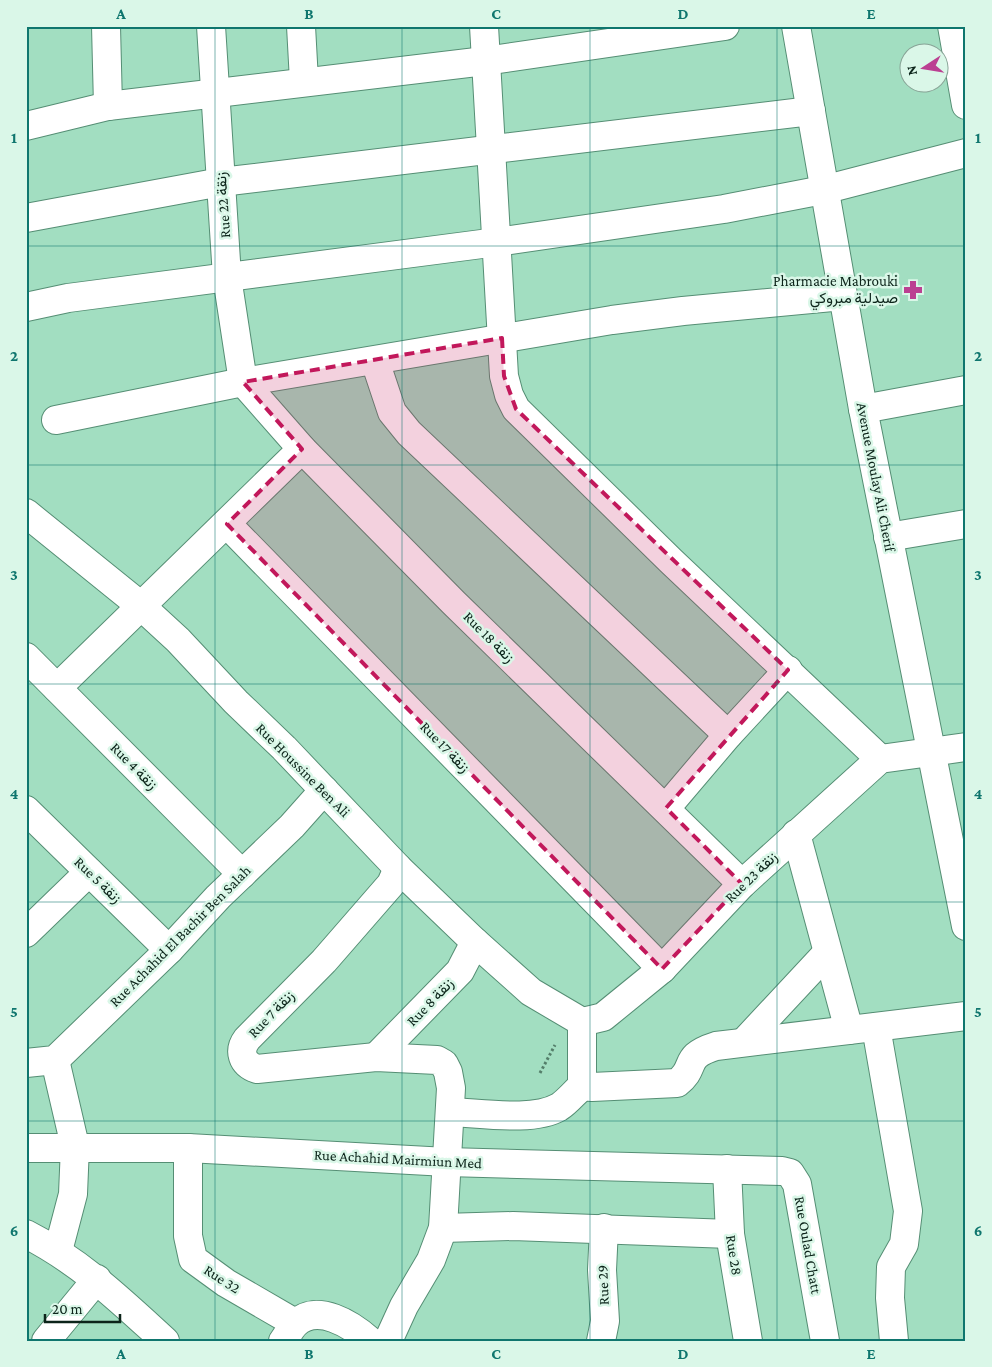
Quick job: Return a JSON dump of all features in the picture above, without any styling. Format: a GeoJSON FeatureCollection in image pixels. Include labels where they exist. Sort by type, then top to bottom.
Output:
{"type":"FeatureCollection","features":[{"type":"Feature","properties":{"kind":"street"},"geometry":{"type":"LineString","coordinates":[[106,26],[108,106]]}},
{"type":"Feature","properties":{"kind":"street","name":"Rue 22 زنقة"},"geometry":{"type":"LineString","coordinates":[[211,26],[227,277],[243,382]]}},
{"type":"Feature","properties":{"kind":"street"},"geometry":{"type":"LineString","coordinates":[[301,26],[304,81]]}},
{"type":"Feature","properties":{"kind":"street"},"geometry":{"type":"LineString","coordinates":[[484,26],[502,338],[506,385],[516,409],[671,561],[880,759],[966,746]]}},
{"type":"Feature","properties":{"kind":"street"},"geometry":{"type":"LineString","coordinates":[[26,126],[108,106],[304,81],[485,61],[725,26]]}},
{"type":"Feature","properties":{"kind":"street","name":"Avenue Moulay Ali Cherif"},"geometry":{"type":"LineString","coordinates":[[796,26],[863,409],[966,926]]}},
{"type":"Feature","properties":{"kind":"street"},"geometry":{"type":"LineString","coordinates":[[952,26],[965,90]]}},
{"type":"Feature","properties":{"kind":"street"},"geometry":{"type":"LineString","coordinates":[[26,218],[221,182],[811,111]]}},
{"type":"Feature","properties":{"kind":"street"},"geometry":{"type":"LineString","coordinates":[[26,307],[68,298],[497,242],[724,209],[824,190],[966,153]]}},
{"type":"Feature","properties":{"kind":"street"},"geometry":{"type":"LineString","coordinates":[[56,420],[243,382],[376,361],[502,338],[683,311],[843,296]]}},
{"type":"Feature","properties":{"kind":"street"},"geometry":{"type":"LineString","coordinates":[[376,361],[392,412],[409,433],[728,735]]}},
{"type":"Feature","properties":{"kind":"street","name":"Rue 18 زنقة"},"geometry":{"type":"LineString","coordinates":[[243,382],[302,450],[475,623],[742,884]]}},
{"type":"Feature","properties":{"kind":"street"},"geometry":{"type":"LineString","coordinates":[[863,409],[966,390]]}},
{"type":"Feature","properties":{"kind":"street"},"geometry":{"type":"LineString","coordinates":[[57,688],[302,450]]}},
{"type":"Feature","properties":{"kind":"street","name":"Rue Houssine Ben Ali"},"geometry":{"type":"LineString","coordinates":[[26,513],[141,606],[178,640],[398,868],[475,942],[531,992],[582,1022]]}},
{"type":"Feature","properties":{"kind":"street","name":"Rue 17 زنقة"},"geometry":{"type":"LineString","coordinates":[[227,524],[662,969]]}},
{"type":"Feature","properties":{"kind":"street"},"geometry":{"type":"LineString","coordinates":[[888,537],[966,524]]}},
{"type":"Feature","properties":{"kind":"street","name":"Rue 4 زنقة"},"geometry":{"type":"LineString","coordinates":[[26,657],[242,874]]}},
{"type":"Feature","properties":{"kind":"street"},"geometry":{"type":"LineString","coordinates":[[666,808],[728,735],[788,670]]}},
{"type":"Feature","properties":{"kind":"street","name":"Rue 23 زنقة"},"geometry":{"type":"LineString","coordinates":[[582,1022],[603,1017],[662,969],[742,884],[880,759]]}},
{"type":"Feature","properties":{"kind":"street","name":"Rue Achahid El Bachir Ben Salah"},"geometry":{"type":"LineString","coordinates":[[55,1060],[169,950],[242,874],[292,826],[324,790]]}},
{"type":"Feature","properties":{"kind":"street","name":"Rue 5 زنقة"},"geometry":{"type":"LineString","coordinates":[[26,810],[169,950]]}},
{"type":"Feature","properties":{"kind":"street"},"geometry":{"type":"LineString","coordinates":[[796,834],[849,1030]]}},
{"type":"Feature","properties":{"kind":"street","name":"Rue 7 زنقة"},"geometry":{"type":"LineString","coordinates":[[376,1057],[257,1069],[248,1064],[242,1054],[242,1045],[324,961],[391,884],[398,868]]}},
{"type":"Feature","properties":{"kind":"street"},"geometry":{"type":"LineString","coordinates":[[26,933],[89,872]]}},
{"type":"Feature","properties":{"kind":"street","name":"Rue 8 زنقة"},"geometry":{"type":"LineString","coordinates":[[376,1057],[460,971],[475,942]]}},
{"type":"Feature","properties":{"kind":"street"},"geometry":{"type":"LineString","coordinates":[[744,1042],[827,953]]}},
{"type":"Feature","properties":{"kind":"street"},"geometry":{"type":"LineString","coordinates":[[451,1112],[519,1115],[542,1114],[560,1107],[582,1086],[677,1083],[686,1077],[690,1062],[698,1051],[716,1046],[966,1016]]}},
{"type":"Feature","properties":{"kind":"street"},"geometry":{"type":"LineString","coordinates":[[582,1022],[582,1086]]}},
{"type":"Feature","properties":{"kind":"street"},"geometry":{"type":"LineString","coordinates":[[876,1027],[908,1211],[904,1244],[891,1267],[890,1298],[894,1341]]}},
{"type":"Feature","properties":{"kind":"street"},"geometry":{"type":"LineString","coordinates":[[376,1057],[430,1059],[444,1064],[450,1077],[451,1112],[444,1228],[431,1260],[404,1306],[388,1341]]}},
{"type":"Feature","properties":{"kind":"street"},"geometry":{"type":"LineString","coordinates":[[26,1063],[55,1060],[75,1146],[73,1194],[58,1251]]}},
{"type":"Feature","properties":{"kind":"street","name":"Rue Achahid Mairmiun Med"},"geometry":{"type":"LineString","coordinates":[[26,1148],[75,1146],[188,1148],[447,1162],[769,1170]]}},
{"type":"Feature","properties":{"kind":"street","name":"Rue 32"},"geometry":{"type":"LineString","coordinates":[[188,1148],[188,1236],[193,1259],[289,1332],[315,1316],[331,1316],[359,1331],[370,1341]]}},
{"type":"Feature","properties":{"kind":"street","name":"Rue 28"},"geometry":{"type":"LineString","coordinates":[[727,1169],[730,1234],[748,1341]]}},
{"type":"Feature","properties":{"kind":"street","name":"Rue Oulad Chatt"},"geometry":{"type":"LineString","coordinates":[[769,1170],[790,1173],[798,1184],[825,1341]]}},
{"type":"Feature","properties":{"kind":"street"},"geometry":{"type":"LineString","coordinates":[[444,1228],[604,1228],[730,1234]]}},
{"type":"Feature","properties":{"kind":"street","name":"Rue 29"},"geometry":{"type":"LineString","coordinates":[[601,1341],[605,1321],[602,1270],[604,1228]]}},
{"type":"Feature","properties":{"kind":"street"},"geometry":{"type":"LineString","coordinates":[[26,1234],[58,1251],[97,1279],[165,1341]]}},
{"type":"Feature","properties":{"kind":"street"},"geometry":{"type":"LineString","coordinates":[[46,1341],[97,1279]]}},
{"type":"Feature","properties":{"kind":"highlighted area"},"geometry":{"type":"Polygon","coordinates":[[[502,338],[504,376],[516,409],[788,670],[666,808],[742,884],[662,969],[227,524],[302,449],[243,382],[502,338]]]}},
{"type":"Feature","properties":{"kind":"place","name":"Pharmacie Mabrouki صيدلية مبروكي"},"geometry":{"type":"Point","coordinates":[913,290]}}]}
